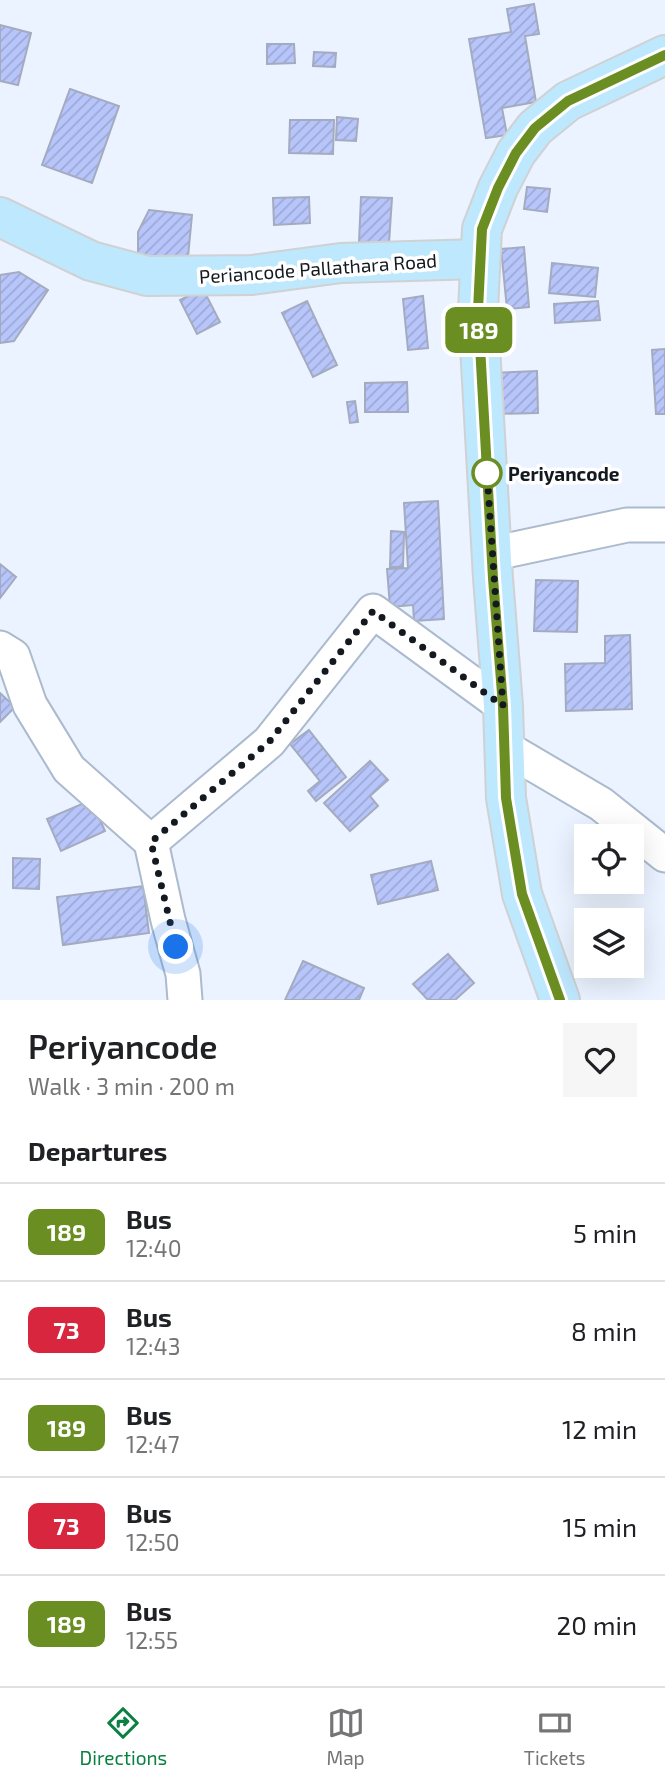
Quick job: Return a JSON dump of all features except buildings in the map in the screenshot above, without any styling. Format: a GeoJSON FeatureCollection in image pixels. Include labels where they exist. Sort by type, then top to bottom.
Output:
{"type":"FeatureCollection","features":[{"type":"Feature","properties":{"kind":"main road"},"geometry":{"type":"LineString","coordinates":[[560,1000],[522,894],[506,798],[503,706],[491,554],[478,310],[482,229],[498,188],[516,153],[535,128],[568,101],[665,55]]}},
{"type":"Feature","properties":{"kind":"main road","name":"Periancode Pallathara Road"},"geometry":{"type":"LineString","coordinates":[[0,217],[91,261],[147,276],[252,275],[341,263],[480,259]]}},
{"type":"Feature","properties":{"kind":"street"},"geometry":{"type":"LineString","coordinates":[[491,554],[627,525],[665,525]]}},
{"type":"Feature","properties":{"kind":"street"},"geometry":{"type":"LineString","coordinates":[[151,842],[269,742],[373,611],[503,706]]}},
{"type":"Feature","properties":{"kind":"street"},"geometry":{"type":"LineString","coordinates":[[0,648],[13,656],[30,705],[69,769],[151,842],[183,974],[186,1000]]}},
{"type":"Feature","properties":{"kind":"street"},"geometry":{"type":"LineString","coordinates":[[504,747],[601,804],[665,855]]}},
{"type":"Feature","properties":{"kind":"bus line","name":"189"},"geometry":{"type":"LineString","coordinates":[[560,1000],[522,894],[506,798],[503,706],[478,310],[482,229],[498,188],[516,153],[535,128],[568,101],[665,55]]}},
{"type":"Feature","properties":{"kind":"place","name":"Periyancode"},"geometry":{"type":"Point","coordinates":[487,473]}},
{"type":"Feature","properties":{"kind":"route"},"geometry":{"type":"LineString","coordinates":[[176,947],[151,842],[269,742],[373,611],[503,706],[487,473]]}}]}
